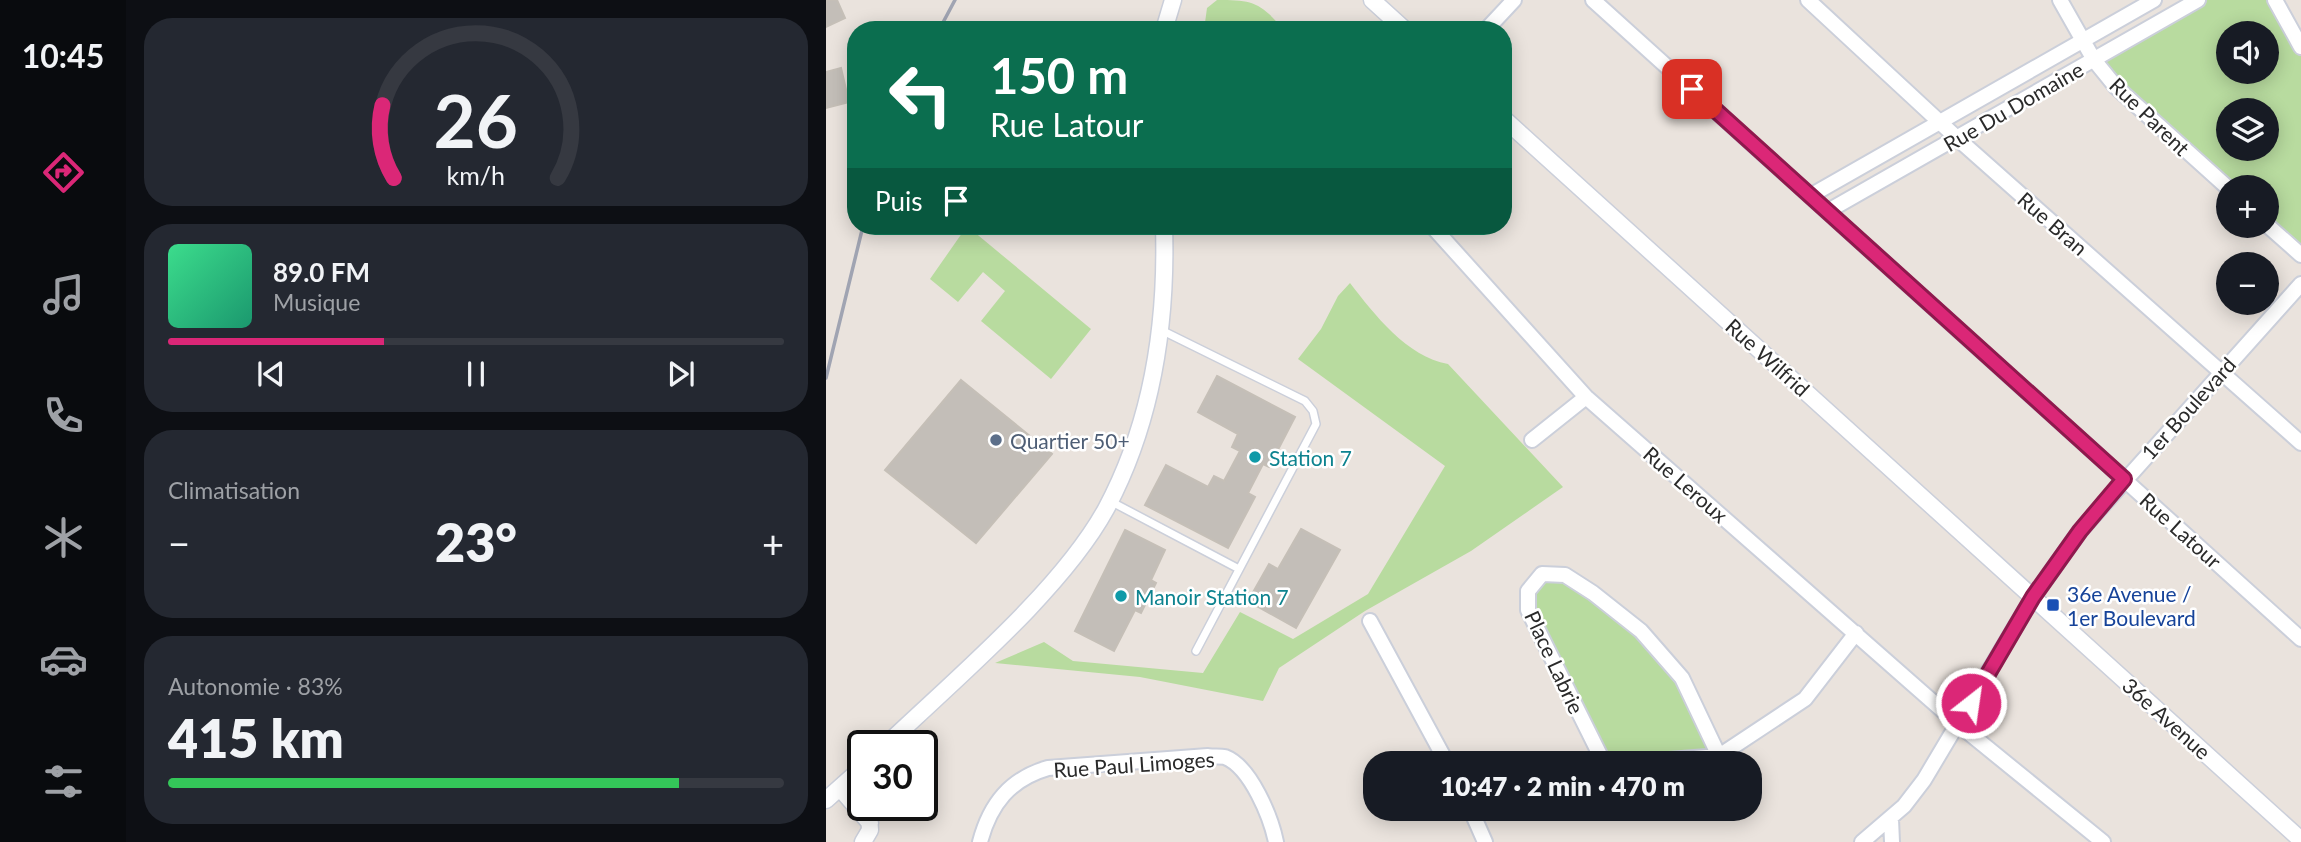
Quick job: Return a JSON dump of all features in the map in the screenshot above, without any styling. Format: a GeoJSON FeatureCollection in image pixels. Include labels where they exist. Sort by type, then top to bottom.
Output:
{"type":"FeatureCollection","features":[{"type":"Feature","properties":{"kind":"street"},"geometry":{"type":"LineString","coordinates":[[1167,21],[1173,0]]}},
{"type":"Feature","properties":{"kind":"street"},"geometry":{"type":"LineString","coordinates":[[1373,0],[1395,21]]}},
{"type":"Feature","properties":{"kind":"street"},"geometry":{"type":"LineString","coordinates":[[1494,21],[1514,0]]}},
{"type":"Feature","properties":{"kind":"street","name":"Rue Latour"},"geometry":{"type":"LineString","coordinates":[[1593,0],[2301,639]]}},
{"type":"Feature","properties":{"kind":"street","name":"Rue Bran"},"geometry":{"type":"LineString","coordinates":[[1808,0],[1940,123],[2301,443]]}},
{"type":"Feature","properties":{"kind":"street","name":"Rue Parent"},"geometry":{"type":"LineString","coordinates":[[2060,0],[2094,60],[2116,87],[2216,177]]}},
{"type":"Feature","properties":{"kind":"street","name":"Rue Du Domaine"},"geometry":{"type":"LineString","coordinates":[[1810,195],[2154,0]]}},
{"type":"Feature","properties":{"kind":"street","name":"Rue Du Domaine"},"geometry":{"type":"LineString","coordinates":[[1828,211],[2198,0]]}},
{"type":"Feature","properties":{"kind":"street"},"geometry":{"type":"LineString","coordinates":[[2275,0],[2301,47]]}},
{"type":"Feature","properties":{"kind":"street","name":"Rue Wilfrid"},"geometry":{"type":"LineString","coordinates":[[1512,126],[2033,597]]}},
{"type":"Feature","properties":{"kind":"street"},"geometry":{"type":"LineString","coordinates":[[901,730],[1032,603],[1076,553],[1109,501],[1133,449],[1161,330],[1164,235]]}},
{"type":"Feature","properties":{"kind":"street","name":"Rue Leroux"},"geometry":{"type":"LineString","coordinates":[[1440,235],[1586,397],[1958,724],[2103,842]]}},
{"type":"Feature","properties":{"kind":"street"},"geometry":{"type":"LineString","coordinates":[[2279,235],[2301,255]]}},
{"type":"Feature","properties":{"kind":"street","name":"1er Boulevard"},"geometry":{"type":"LineString","coordinates":[[1862,842],[1891,819],[1924,780],[2033,597],[2080,531],[2301,284]]}},
{"type":"Feature","properties":{"kind":"street"},"geometry":{"type":"LineString","coordinates":[[1532,440],[1586,397]]}},
{"type":"Feature","properties":{"kind":"street","name":"Place Labrie"},"geometry":{"type":"LineString","coordinates":[[1598,751],[1528,610],[1528,591],[1542,575],[1565,575],[1593,593],[1641,631],[1682,678],[1717,751]]}},
{"type":"Feature","properties":{"kind":"street","name":"36e Avenue"},"geometry":{"type":"LineString","coordinates":[[2033,597],[2301,839]]}},
{"type":"Feature","properties":{"kind":"street"},"geometry":{"type":"LineString","coordinates":[[1370,621],[1440,751]]}},
{"type":"Feature","properties":{"kind":"street"},"geometry":{"type":"LineString","coordinates":[[1727,751],[1805,699],[1856,633]]}},
{"type":"Feature","properties":{"kind":"street","name":"Rue Paul Limoges"},"geometry":{"type":"LineString","coordinates":[[979,842],[993,807],[1013,784],[1028,774],[1048,768],[1208,756],[1224,757],[1234,764],[1254,787],[1272,819],[1276,842]]}},
{"type":"Feature","properties":{"kind":"street"},"geometry":{"type":"LineString","coordinates":[[826,800],[847,782]]}},
{"type":"Feature","properties":{"kind":"street"},"geometry":{"type":"LineString","coordinates":[[840,788],[870,823],[863,842]]}},
{"type":"Feature","properties":{"kind":"street"},"geometry":{"type":"LineString","coordinates":[[1891,819],[1892,842]]}},
{"type":"Feature","properties":{"kind":"street"},"geometry":{"type":"LineString","coordinates":[[1476,821],[1486,842]]}},
{"type":"Feature","properties":{"kind":"lane"},"geometry":{"type":"LineString","coordinates":[[1161,330],[1305,401],[1317,418],[1317,424],[1196,650]]}},
{"type":"Feature","properties":{"kind":"lane"},"geometry":{"type":"LineString","coordinates":[[1109,501],[1240,569]]}},
{"type":"Feature","properties":{"kind":"green space"},"geometry":{"type":"Polygon","coordinates":[[[1217,0],[1248,2],[1262,8],[1276,21],[1205,21],[1207,8],[1217,0]]]}},
{"type":"Feature","properties":{"kind":"green space"},"geometry":{"type":"Polygon","coordinates":[[[2198,0],[2273,0],[2301,53],[2301,244],[2279,226],[2279,175],[2221,175],[2094,60],[2198,0]]]}},
{"type":"Feature","properties":{"kind":"green space"},"geometry":{"type":"Polygon","coordinates":[[[961,235],[978,235],[1091,329],[1051,379],[981,321],[1005,291],[983,272],[958,302],[930,279],[961,235]]]}},
{"type":"Feature","properties":{"kind":"green space"},"geometry":{"type":"Polygon","coordinates":[[[1350,283],[1381,320],[1405,343],[1433,360],[1448,364],[1563,487],[1471,551],[1365,611],[1279,668],[1263,701],[1140,677],[995,663],[1044,642],[1073,661],[1203,673],[1240,612],[1293,639],[1368,594],[1445,466],[1298,359],[1321,329],[1338,296],[1350,283]]]}},
{"type":"Feature","properties":{"kind":"green space"},"geometry":{"type":"Polygon","coordinates":[[[1542,574],[1593,593],[1682,678],[1717,751],[1598,751],[1528,610],[1542,574]]]}},
{"type":"Feature","properties":{"kind":"building"},"geometry":{"type":"Polygon","coordinates":[[[826,0],[837,0],[845,18],[826,27],[826,0]]]}},
{"type":"Feature","properties":{"kind":"building"},"geometry":{"type":"Polygon","coordinates":[[[841,68],[847,103],[826,108],[826,72],[841,68]]]}},
{"type":"Feature","properties":{"kind":"building","name":"Station 7"},"geometry":{"type":"Polygon","coordinates":[[[1217,376],[1295,417],[1269,467],[1263,464],[1248,493],[1255,497],[1228,548],[1145,505],[1166,465],[1208,487],[1214,476],[1224,481],[1240,451],[1232,447],[1238,434],[1198,412],[1217,376]]]}},
{"type":"Feature","properties":{"kind":"building"},"geometry":{"type":"Polygon","coordinates":[[[961,380],[1052,454],[976,543],[885,470],[961,380]]]}},
{"type":"Feature","properties":{"kind":"building"},"geometry":{"type":"Polygon","coordinates":[[[1301,529],[1340,550],[1296,628],[1248,601],[1269,564],[1278,569],[1301,529]]]}},
{"type":"Feature","properties":{"kind":"building","name":"Manoir Station 7"},"geometry":{"type":"Polygon","coordinates":[[[1125,530],[1165,550],[1151,580],[1156,583],[1141,613],[1135,610],[1114,651],[1075,631],[1125,530]]]}},
{"type":"Feature","properties":{"kind":"railway"},"geometry":{"type":"LineString","coordinates":[[944,21],[955,0]]}},
{"type":"Feature","properties":{"kind":"railway"},"geometry":{"type":"LineString","coordinates":[[826,378],[861,235]]}},
{"type":"Feature","properties":{"kind":"place","name":"Quartier 50+"},"geometry":{"type":"Point","coordinates":[996,440]}},
{"type":"Feature","properties":{"kind":"place","name":"Station 7"},"geometry":{"type":"Point","coordinates":[1255,457]}},
{"type":"Feature","properties":{"kind":"place","name":"Manoir Station 7"},"geometry":{"type":"Point","coordinates":[1121,596]}},
{"type":"Feature","properties":{"kind":"place","name":"36e Avenue / 1er Boulevard"},"geometry":{"type":"Point","coordinates":[2053,605]}},
{"type":"Feature","properties":{"kind":"route"},"geometry":{"type":"LineString","coordinates":[[1692,89],[2124,479],[2080,531],[2033,597],[1971,703]]}}]}
